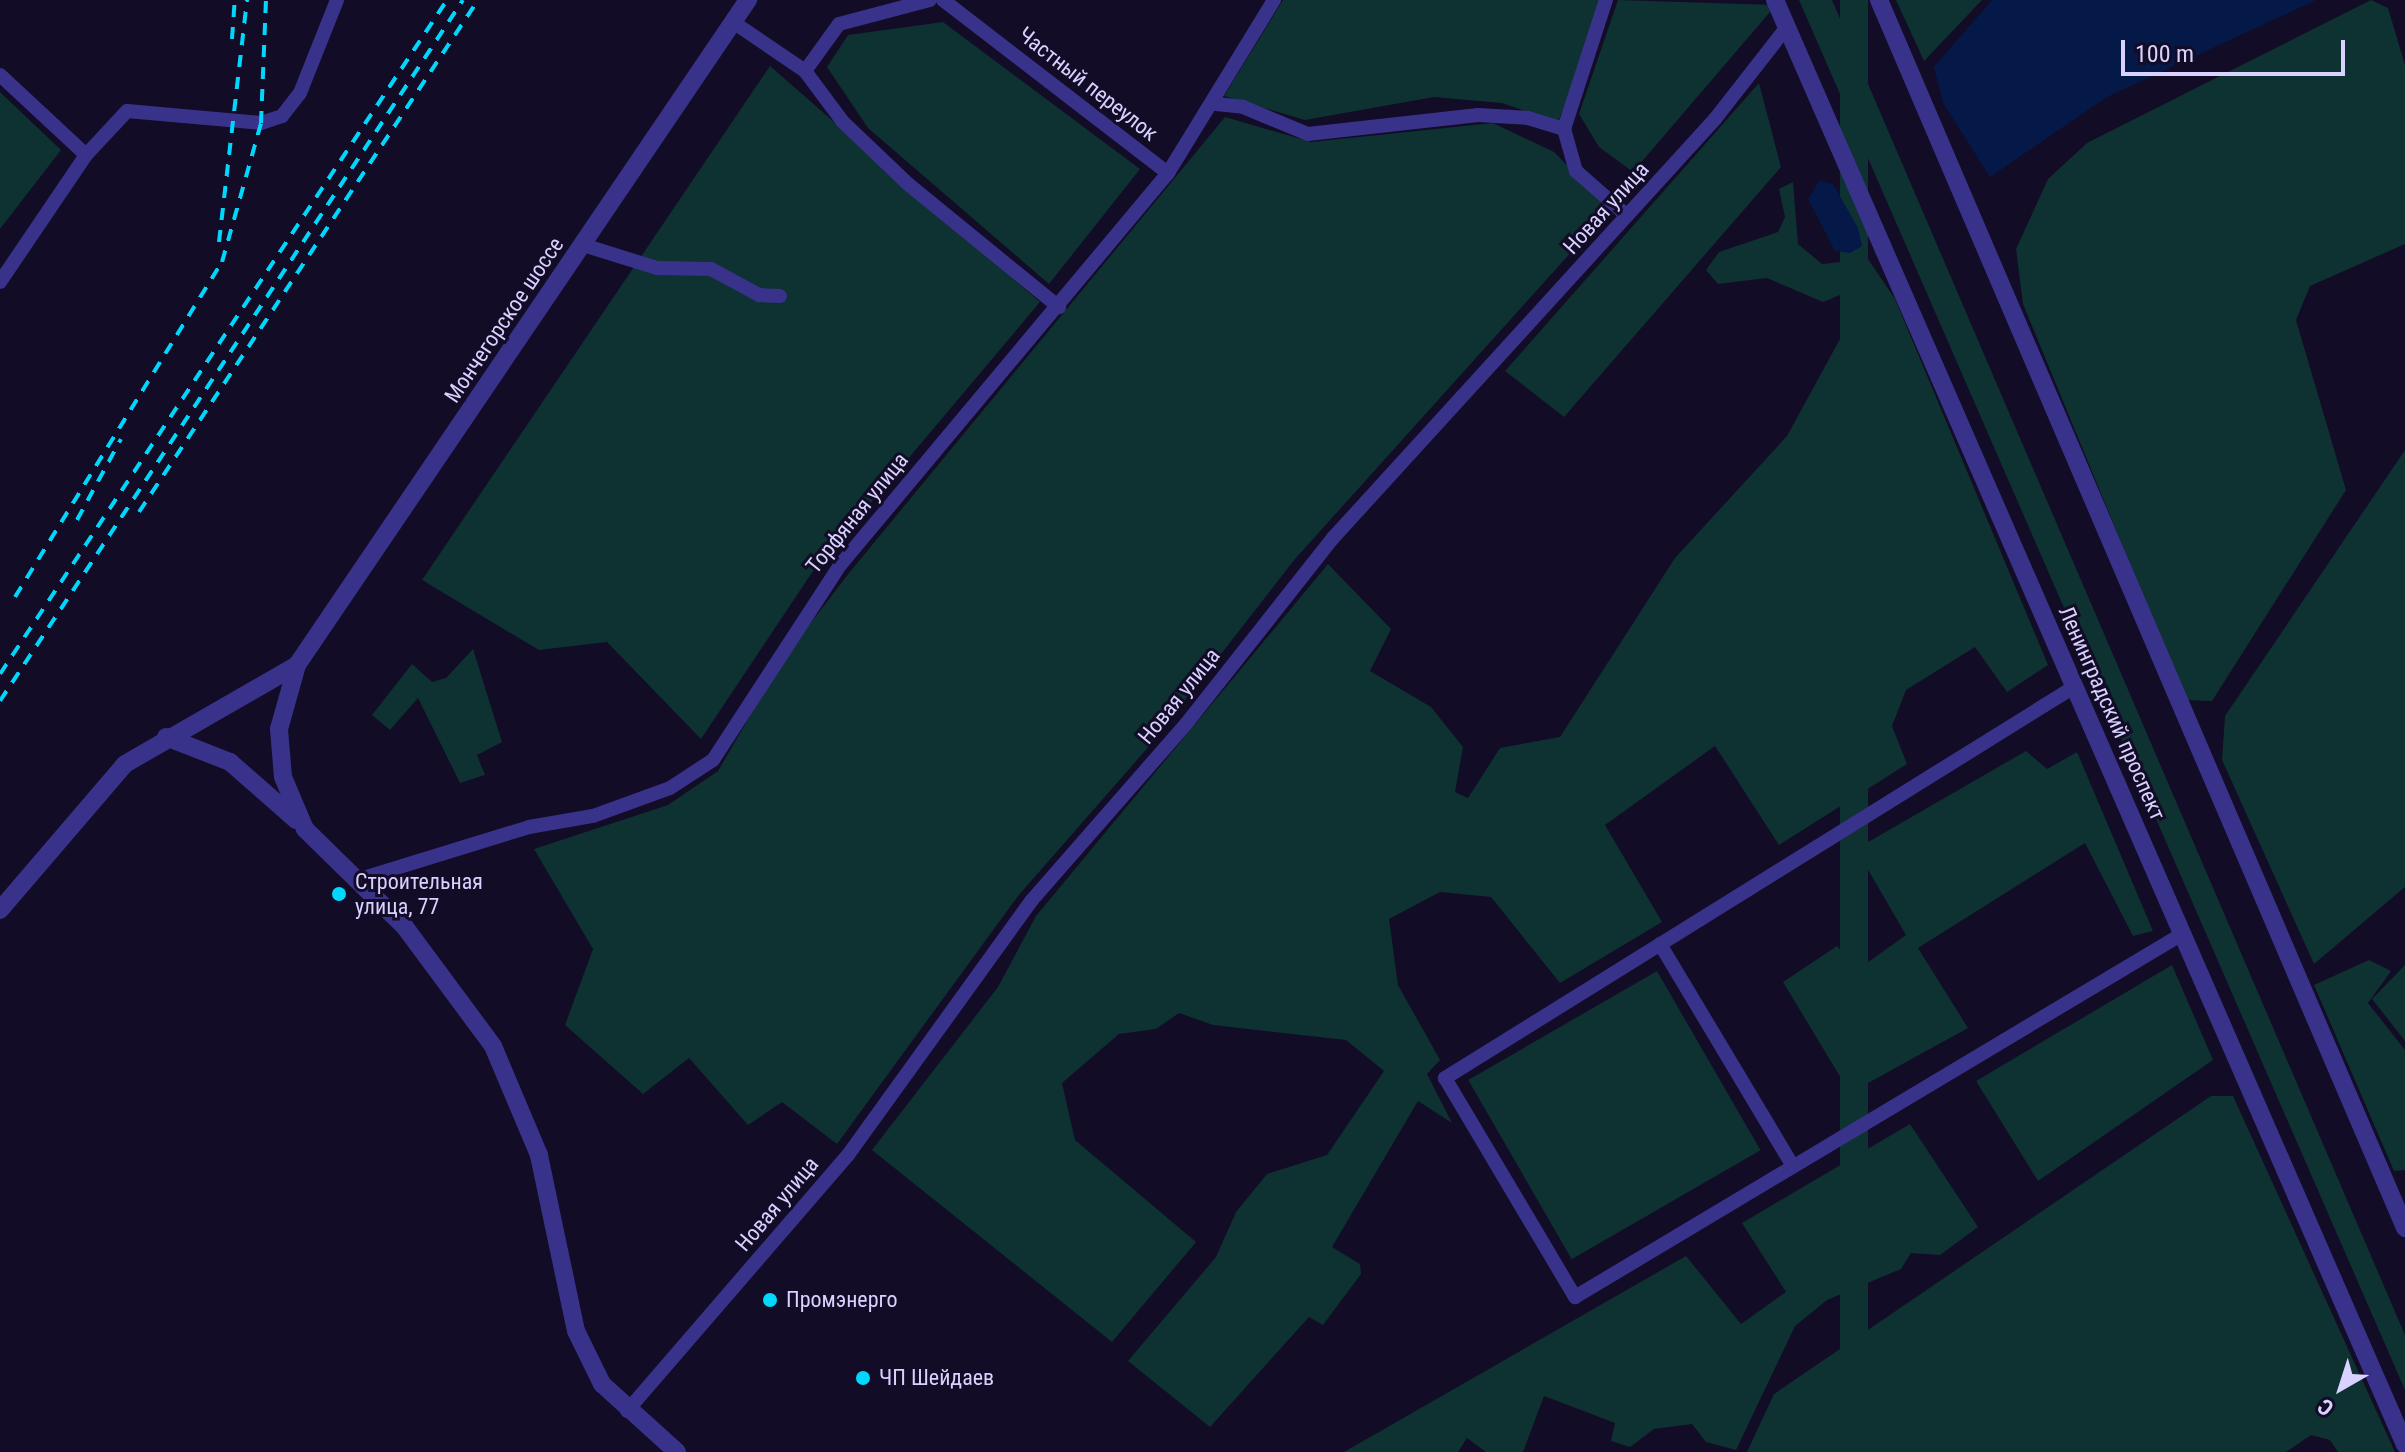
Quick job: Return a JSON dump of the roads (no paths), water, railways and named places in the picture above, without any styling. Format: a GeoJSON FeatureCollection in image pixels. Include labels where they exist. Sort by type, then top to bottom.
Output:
{"type":"FeatureCollection","features":[{"type":"Feature","properties":{"kind":"street"},"geometry":{"type":"LineString","coordinates":[[0,282],[86,155],[127,111],[261,123],[282,116],[300,93],[337,0]]}},
{"type":"Feature","properties":{"kind":"street","name":"Мончегорское шоссе"},"geometry":{"type":"LineString","coordinates":[[297,665],[748,0]]}},
{"type":"Feature","properties":{"kind":"street"},"geometry":{"type":"LineString","coordinates":[[805,71],[839,24],[930,0]]}},
{"type":"Feature","properties":{"kind":"street","name":"Частный переулок"},"geometry":{"type":"LineString","coordinates":[[943,0],[1168,173]]}},
{"type":"Feature","properties":{"kind":"street","name":"Торфяная улица"},"geometry":{"type":"LineString","coordinates":[[357,880],[529,827],[593,816],[670,788],[713,760],[841,564],[1168,173],[1216,104],[1274,0]]}},
{"type":"Feature","properties":{"kind":"street"},"geometry":{"type":"LineString","coordinates":[[1606,0],[1564,129],[1576,171],[1626,215]]}},
{"type":"Feature","properties":{"kind":"street","name":"Ленинградский проспект"},"geometry":{"type":"LineString","coordinates":[[1775,0],[2405,1445]]}},
{"type":"Feature","properties":{"kind":"street"},"geometry":{"type":"LineString","coordinates":[[1879,0],[2405,1228]]}},
{"type":"Feature","properties":{"kind":"street"},"geometry":{"type":"LineString","coordinates":[[733,22],[805,71],[843,122],[908,184],[1059,307]]}},
{"type":"Feature","properties":{"kind":"street","name":"Новая улица"},"geometry":{"type":"LineString","coordinates":[[627,1411],[848,1155],[1032,900],[1186,724],[1333,538],[1626,215],[1787,27]]}},
{"type":"Feature","properties":{"kind":"street"},"geometry":{"type":"LineString","coordinates":[[0,75],[86,155]]}},
{"type":"Feature","properties":{"kind":"street"},"geometry":{"type":"LineString","coordinates":[[1216,104],[1243,107],[1308,134],[1478,115],[1564,129]]}},
{"type":"Feature","properties":{"kind":"street"},"geometry":{"type":"LineString","coordinates":[[583,245],[657,268],[711,269],[759,295],[780,296]]}},
{"type":"Feature","properties":{"kind":"street"},"geometry":{"type":"LineString","coordinates":[[0,910],[125,764],[166,737],[297,665]]}},
{"type":"Feature","properties":{"kind":"street"},"geometry":{"type":"LineString","coordinates":[[297,665],[278,751],[305,829]]}},
{"type":"Feature","properties":{"kind":"street"},"geometry":{"type":"LineString","coordinates":[[2074,687],[1445,1078],[1575,1297],[2182,934]]}},
{"type":"Feature","properties":{"kind":"street"},"geometry":{"type":"LineString","coordinates":[[166,737],[230,762],[357,880],[451,986],[523,1103],[576,1331],[602,1384],[627,1411],[677,1452]]}},
{"type":"Feature","properties":{"kind":"street"},"geometry":{"type":"LineString","coordinates":[[1660,944],[1793,1166]]}},
{"type":"Feature","properties":{"kind":"water"},"geometry":{"type":"Polygon","coordinates":[[[1992,0],[2316,0],[2107,97],[1990,177],[1943,103],[1934,67],[1992,0]]]}},
{"type":"Feature","properties":{"kind":"water"},"geometry":{"type":"Polygon","coordinates":[[[1819,181],[1833,184],[1858,228],[1862,246],[1850,253],[1835,251],[1808,199],[1819,181]]]}},
{"type":"Feature","properties":{"kind":"railway"},"geometry":{"type":"LineString","coordinates":[[232,39],[235,0]]}},
{"type":"Feature","properties":{"kind":"railway"},"geometry":{"type":"LineString","coordinates":[[219,242],[247,0]]}},
{"type":"Feature","properties":{"kind":"railway"},"geometry":{"type":"LineString","coordinates":[[15,597],[222,262],[261,123],[266,0]]}},
{"type":"Feature","properties":{"kind":"railway"},"geometry":{"type":"LineString","coordinates":[[0,674],[447,0]]}},
{"type":"Feature","properties":{"kind":"railway"},"geometry":{"type":"LineString","coordinates":[[0,701],[463,0]]}},
{"type":"Feature","properties":{"kind":"railway"},"geometry":{"type":"LineString","coordinates":[[139,512],[478,0]]}},
{"type":"Feature","properties":{"kind":"railway"},"geometry":{"type":"LineString","coordinates":[[77,520],[121,439]]}},
{"type":"Feature","properties":{"kind":"place","name":"Строительная улица, 77"},"geometry":{"type":"Point","coordinates":[339,894]}},
{"type":"Feature","properties":{"kind":"place","name":"Промэнерго"},"geometry":{"type":"Point","coordinates":[770,1300]}},
{"type":"Feature","properties":{"kind":"place","name":"ЧП Шейдаев"},"geometry":{"type":"Point","coordinates":[863,1378]}}]}
